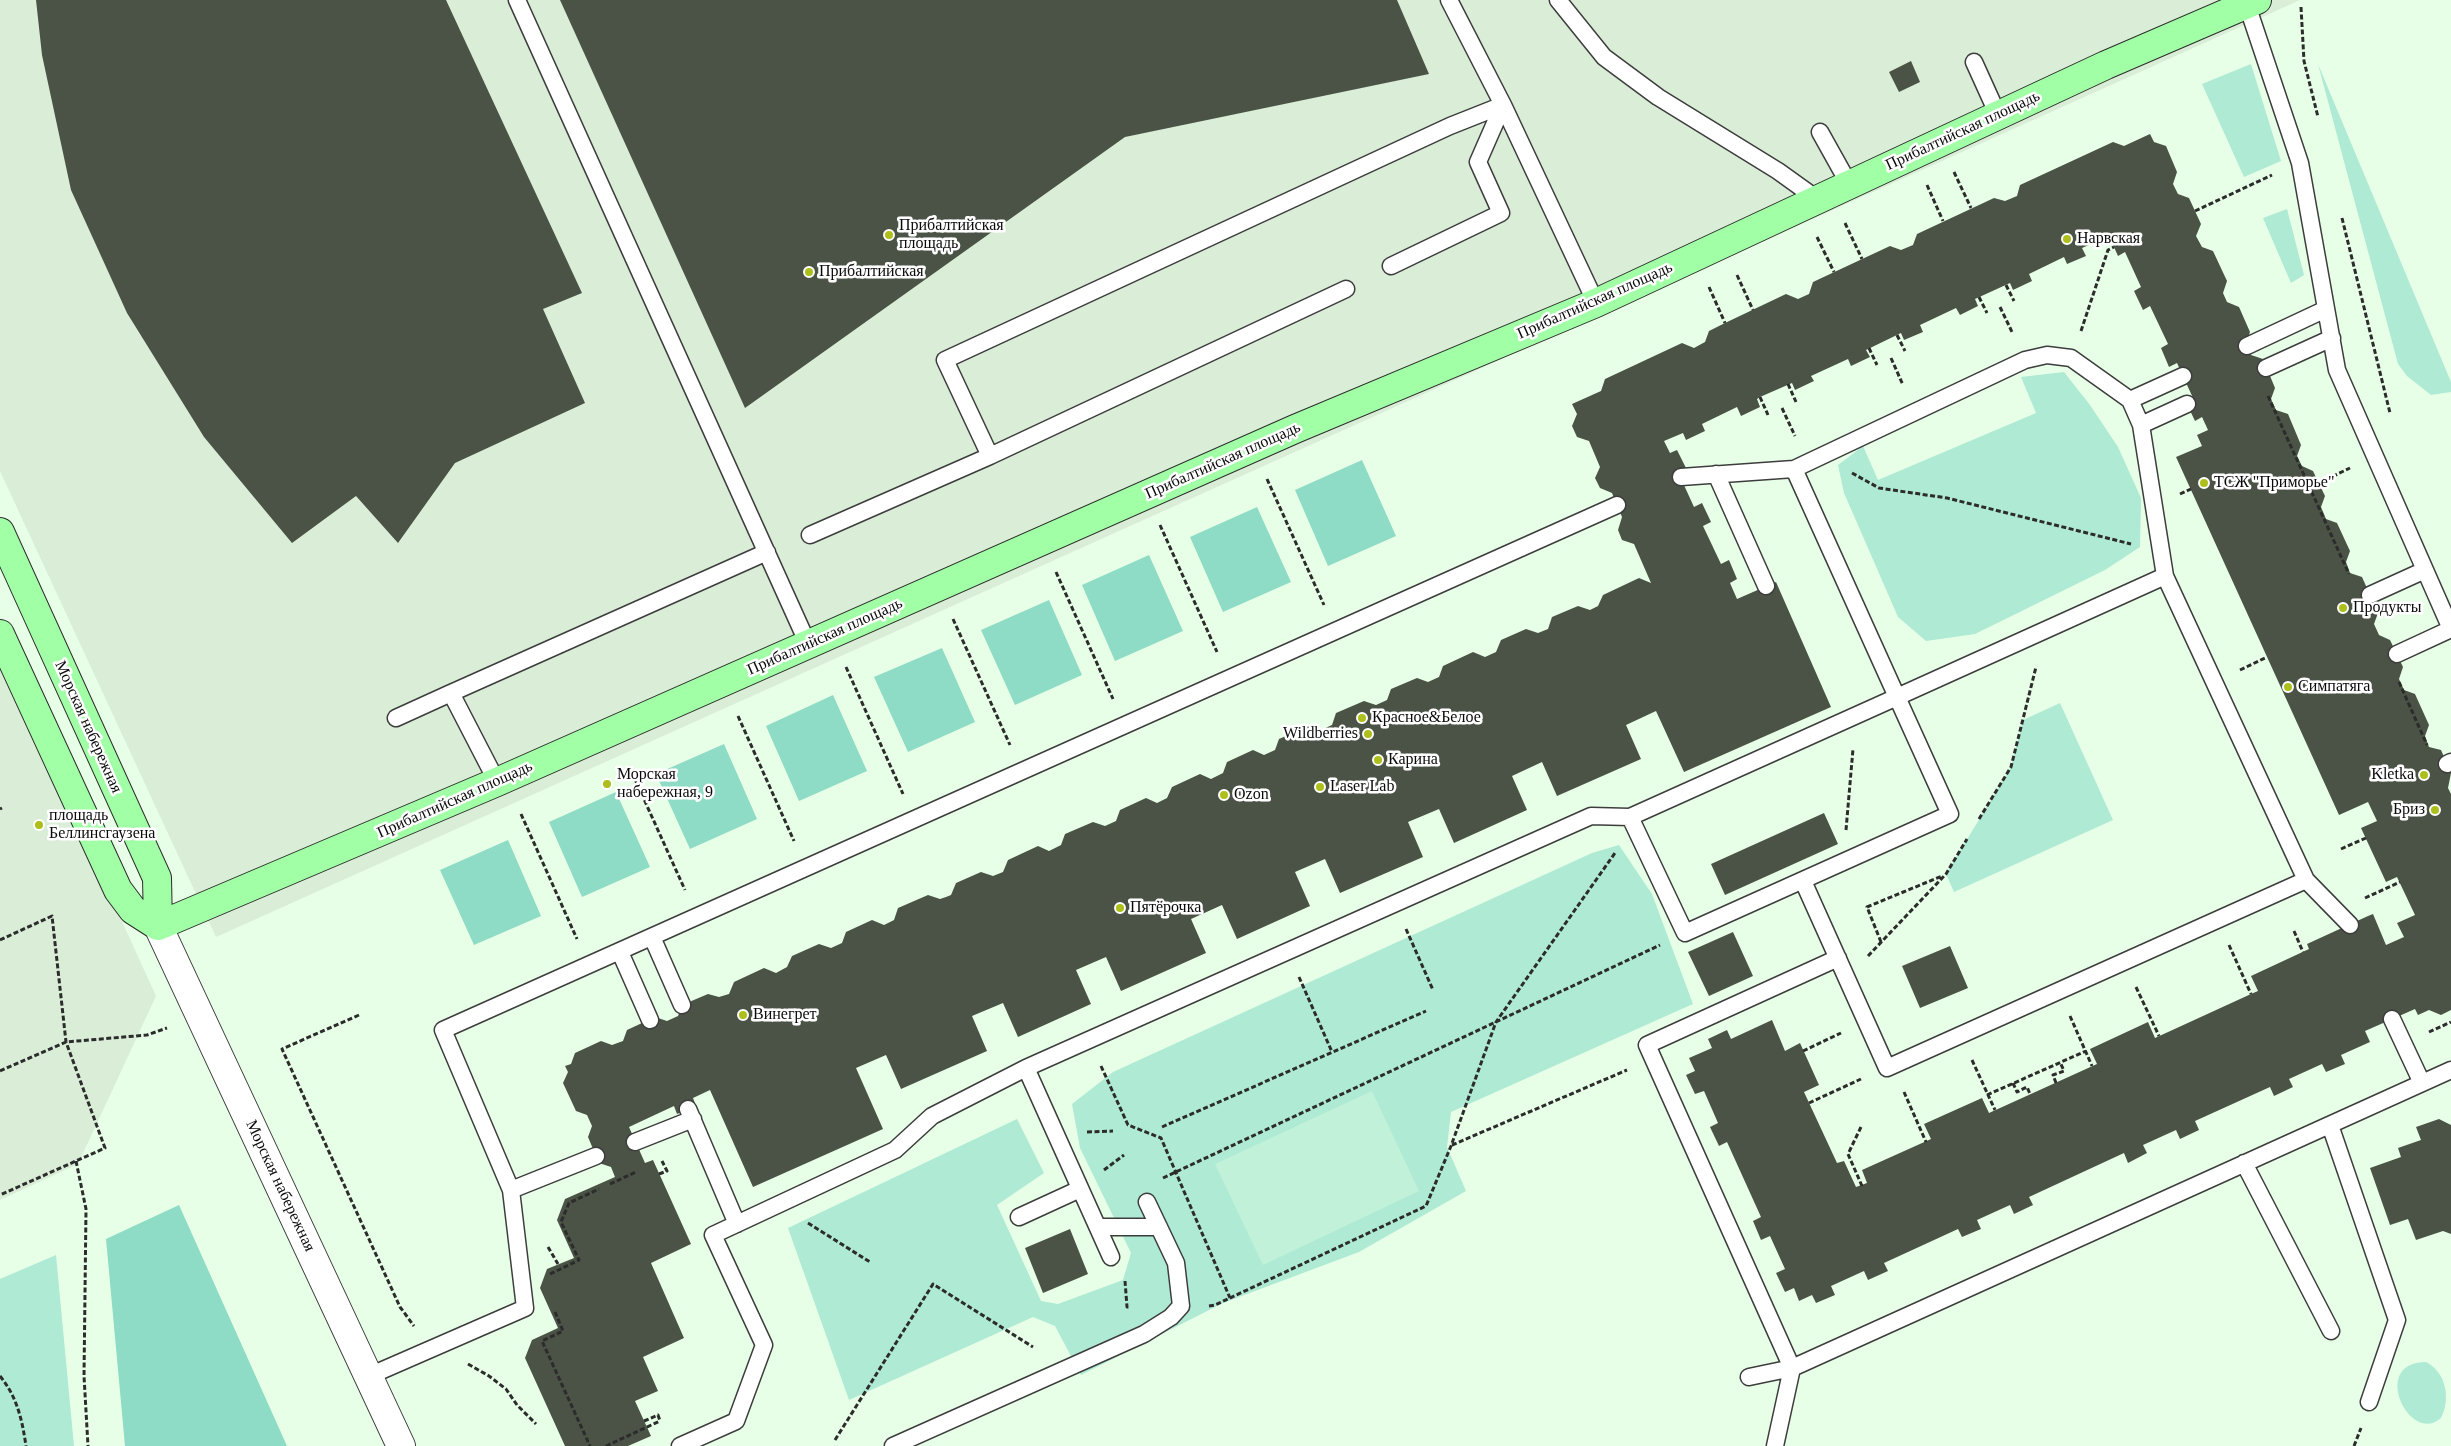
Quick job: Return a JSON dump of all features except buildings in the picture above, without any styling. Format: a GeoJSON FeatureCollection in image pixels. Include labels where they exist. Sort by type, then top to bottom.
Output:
{"type":"FeatureCollection","features":[{"type":"Feature","properties":{"kind":"street","name":"Прибалтийская площадь"},"geometry":{"type":"LineString","coordinates":[[158,926],[497,782],[1295,429],[1596,303],[2106,64],[2252,2]]}},
{"type":"Feature","properties":{"kind":"street","name":"Морская набережная"},"geometry":{"type":"LineString","coordinates":[[0,532],[157,878],[158,926],[401,1446]]}},
{"type":"Feature","properties":{"kind":"street"},"geometry":{"type":"LineString","coordinates":[[0,634],[118,890],[133,910],[158,926]]}},
{"type":"Feature","properties":{"kind":"lane"},"geometry":{"type":"LineString","coordinates":[[517,0],[808,644]]}},
{"type":"Feature","properties":{"kind":"lane"},"geometry":{"type":"LineString","coordinates":[[1449,0],[1503,105],[1596,303]]}},
{"type":"Feature","properties":{"kind":"lane"},"geometry":{"type":"LineString","coordinates":[[1558,0],[1604,57],[1658,97],[1778,171],[1817,200]]}},
{"type":"Feature","properties":{"kind":"lane"},"geometry":{"type":"LineString","coordinates":[[2252,2],[2300,163],[2337,370],[2451,629],[2397,654]]}},
{"type":"Feature","properties":{"kind":"lane"},"geometry":{"type":"LineString","coordinates":[[1974,62],[1998,115]]}},
{"type":"Feature","properties":{"kind":"lane"},"geometry":{"type":"LineString","coordinates":[[1391,266],[1501,213],[1478,162],[1503,105]]}},
{"type":"Feature","properties":{"kind":"lane"},"geometry":{"type":"LineString","coordinates":[[990,456],[945,360],[1450,126],[1503,105]]}},
{"type":"Feature","properties":{"kind":"lane"},"geometry":{"type":"LineString","coordinates":[[1820,132],[1849,184]]}},
{"type":"Feature","properties":{"kind":"lane"},"geometry":{"type":"LineString","coordinates":[[810,535],[990,456],[1346,289]]}},
{"type":"Feature","properties":{"kind":"lane"},"geometry":{"type":"LineString","coordinates":[[2247,346],[2326,309]]}},
{"type":"Feature","properties":{"kind":"lane"},"geometry":{"type":"LineString","coordinates":[[2266,368],[2332,338]]}},
{"type":"Feature","properties":{"kind":"lane"},"geometry":{"type":"LineString","coordinates":[[1680,477],[1801,466],[2025,360],[2048,355],[2072,358],[2130,400],[2141,425],[2166,576],[2306,880],[2350,925]]}},
{"type":"Feature","properties":{"kind":"lane"},"geometry":{"type":"LineString","coordinates":[[2130,400],[2183,376]]}},
{"type":"Feature","properties":{"kind":"lane"},"geometry":{"type":"LineString","coordinates":[[2141,425],[2187,404]]}},
{"type":"Feature","properties":{"kind":"lane"},"geometry":{"type":"LineString","coordinates":[[1633,822],[1685,933],[1950,814],[1897,697],[1801,466]]}},
{"type":"Feature","properties":{"kind":"lane"},"geometry":{"type":"LineString","coordinates":[[1716,474],[1766,586]]}},
{"type":"Feature","properties":{"kind":"lane"},"geometry":{"type":"LineString","coordinates":[[369,1376],[525,1308],[511,1190],[443,1030],[1617,506]]}},
{"type":"Feature","properties":{"kind":"lane"},"geometry":{"type":"LineString","coordinates":[[396,718],[767,552]]}},
{"type":"Feature","properties":{"kind":"lane"},"geometry":{"type":"LineString","coordinates":[[2370,594],[2425,570]]}},
{"type":"Feature","properties":{"kind":"lane"},"geometry":{"type":"LineString","coordinates":[[680,1446],[736,1421],[764,1345],[713,1235],[896,1150],[932,1116],[1026,1068],[1592,816],[1633,822],[1855,716],[2166,576]]}},
{"type":"Feature","properties":{"kind":"lane"},"geometry":{"type":"LineString","coordinates":[[451,694],[497,782]]}},
{"type":"Feature","properties":{"kind":"lane"},"geometry":{"type":"LineString","coordinates":[[1802,881],[1866,1022],[1889,1067],[2306,880]]}},
{"type":"Feature","properties":{"kind":"lane"},"geometry":{"type":"LineString","coordinates":[[652,937],[682,1005]]}},
{"type":"Feature","properties":{"kind":"lane"},"geometry":{"type":"LineString","coordinates":[[620,952],[650,1020]]}},
{"type":"Feature","properties":{"kind":"lane"},"geometry":{"type":"LineString","coordinates":[[1775,1446],[1792,1368],[1647,1045],[1838,958]]}},
{"type":"Feature","properties":{"kind":"lane"},"geometry":{"type":"LineString","coordinates":[[2392,1019],[2422,1083]]}},
{"type":"Feature","properties":{"kind":"lane"},"geometry":{"type":"LineString","coordinates":[[1026,1068],[1111,1257]]}},
{"type":"Feature","properties":{"kind":"lane"},"geometry":{"type":"LineString","coordinates":[[1749,1378],[1792,1368],[2451,1070]]}},
{"type":"Feature","properties":{"kind":"lane"},"geometry":{"type":"LineString","coordinates":[[635,1142],[690,1114],[737,1224]]}},
{"type":"Feature","properties":{"kind":"lane"},"geometry":{"type":"LineString","coordinates":[[2330,1125],[2397,1320],[2369,1402]]}},
{"type":"Feature","properties":{"kind":"lane"},"geometry":{"type":"LineString","coordinates":[[511,1190],[596,1156]]}},
{"type":"Feature","properties":{"kind":"lane"},"geometry":{"type":"LineString","coordinates":[[2244,1163],[2331,1331]]}},
{"type":"Feature","properties":{"kind":"lane"},"geometry":{"type":"LineString","coordinates":[[1019,1217],[1080,1190]]}},
{"type":"Feature","properties":{"kind":"lane"},"geometry":{"type":"LineString","coordinates":[[893,1446],[1144,1334],[1171,1317],[1181,1306],[1176,1264],[1147,1202]]}},
{"type":"Feature","properties":{"kind":"lane"},"geometry":{"type":"LineString","coordinates":[[1098,1228],[1159,1227]]}},
{"type":"Feature","properties":{"kind":"path"},"geometry":{"type":"LineString","coordinates":[[2301,7],[2304,61],[2320,126]]}},
{"type":"Feature","properties":{"kind":"path"},"geometry":{"type":"LineString","coordinates":[[2195,211],[2300,163]]}},
{"type":"Feature","properties":{"kind":"path"},"geometry":{"type":"LineString","coordinates":[[1950,165],[1971,208]]}},
{"type":"Feature","properties":{"kind":"path"},"geometry":{"type":"LineString","coordinates":[[1923,178],[1943,221]]}},
{"type":"Feature","properties":{"kind":"path"},"geometry":{"type":"LineString","coordinates":[[2340,211],[2391,423]]}},
{"type":"Feature","properties":{"kind":"path"},"geometry":{"type":"LineString","coordinates":[[1841,215],[1862,259]]}},
{"type":"Feature","properties":{"kind":"path"},"geometry":{"type":"LineString","coordinates":[[1813,228],[1834,272]]}},
{"type":"Feature","properties":{"kind":"path"},"geometry":{"type":"LineString","coordinates":[[2072,358],[2108,250],[2114,247]]}},
{"type":"Feature","properties":{"kind":"path"},"geometry":{"type":"LineString","coordinates":[[1735,272],[1753,310]]}},
{"type":"Feature","properties":{"kind":"path"},"geometry":{"type":"LineString","coordinates":[[1708,284],[1725,323]]}},
{"type":"Feature","properties":{"kind":"path"},"geometry":{"type":"LineString","coordinates":[[2006,285],[2014,301]]}},
{"type":"Feature","properties":{"kind":"path"},"geometry":{"type":"LineString","coordinates":[[1979,297],[1987,314]]}},
{"type":"Feature","properties":{"kind":"path"},"geometry":{"type":"LineString","coordinates":[[1897,335],[1905,352]]}},
{"type":"Feature","properties":{"kind":"path"},"geometry":{"type":"LineString","coordinates":[[1869,348],[1877,365]]}},
{"type":"Feature","properties":{"kind":"path"},"geometry":{"type":"LineString","coordinates":[[1788,384],[1796,402]]}},
{"type":"Feature","properties":{"kind":"path"},"geometry":{"type":"LineString","coordinates":[[1760,397],[1768,415]]}},
{"type":"Feature","properties":{"kind":"path"},"geometry":{"type":"LineString","coordinates":[[1801,466],[1838,466],[1880,488],[1947,498],[2140,547],[2166,576]]}},
{"type":"Feature","properties":{"kind":"path"},"geometry":{"type":"LineString","coordinates":[[1266,476],[1336,632]]}},
{"type":"Feature","properties":{"kind":"path"},"geometry":{"type":"LineString","coordinates":[[1160,524],[1229,679]]}},
{"type":"Feature","properties":{"kind":"path"},"geometry":{"type":"LineString","coordinates":[[1056,572],[1125,726]]}},
{"type":"Feature","properties":{"kind":"path"},"geometry":{"type":"LineString","coordinates":[[953,618],[1022,772]]}},
{"type":"Feature","properties":{"kind":"path"},"geometry":{"type":"LineString","coordinates":[[846,667],[915,820]]}},
{"type":"Feature","properties":{"kind":"path"},"geometry":{"type":"LineString","coordinates":[[738,716],[807,868]]}},
{"type":"Feature","properties":{"kind":"path"},"geometry":{"type":"LineString","coordinates":[[1844,862],[1855,716]]}},
{"type":"Feature","properties":{"kind":"path"},"geometry":{"type":"LineString","coordinates":[[629,766],[697,917]]}},
{"type":"Feature","properties":{"kind":"path"},"geometry":{"type":"LineString","coordinates":[[521,814],[589,965]]}},
{"type":"Feature","properties":{"kind":"path"},"geometry":{"type":"LineString","coordinates":[[1090,1039],[1128,1125],[1161,1138],[1230,1298],[1426,1206],[1451,1146],[1496,1022],[1633,822]]}},
{"type":"Feature","properties":{"kind":"path"},"geometry":{"type":"LineString","coordinates":[[2341,849],[2366,838]]}},
{"type":"Feature","properties":{"kind":"path"},"geometry":{"type":"LineString","coordinates":[[1881,942],[1867,907],[1946,874]]}},
{"type":"Feature","properties":{"kind":"path"},"geometry":{"type":"LineString","coordinates":[[1395,903],[1433,990]]}},
{"type":"Feature","properties":{"kind":"path"},"geometry":{"type":"LineString","coordinates":[[0,940],[52,916],[66,1042],[105,1148],[0,1195]]}},
{"type":"Feature","properties":{"kind":"path"},"geometry":{"type":"LineString","coordinates":[[2217,920],[2251,994]]}},
{"type":"Feature","properties":{"kind":"path"},"geometry":{"type":"LineString","coordinates":[[2294,931],[2303,952]]}},
{"type":"Feature","properties":{"kind":"path"},"geometry":{"type":"LineString","coordinates":[[1159,1180],[1685,933]]}},
{"type":"Feature","properties":{"kind":"path"},"geometry":{"type":"LineString","coordinates":[[1288,951],[1332,1052]]}},
{"type":"Feature","properties":{"kind":"path"},"geometry":{"type":"LineString","coordinates":[[2125,961],[2159,1036]]}},
{"type":"Feature","properties":{"kind":"path"},"geometry":{"type":"LineString","coordinates":[[2058,991],[2092,1066]]}},
{"type":"Feature","properties":{"kind":"path"},"geometry":{"type":"LineString","coordinates":[[1162,1127],[1426,1011]]}},
{"type":"Feature","properties":{"kind":"path"},"geometry":{"type":"LineString","coordinates":[[359,1014],[282,1049],[400,1307],[414,1326],[439,1346],[490,1376],[506,1389],[517,1405],[536,1424]]}},
{"type":"Feature","properties":{"kind":"path"},"geometry":{"type":"LineString","coordinates":[[1803,1050],[1866,1022]]}},
{"type":"Feature","properties":{"kind":"path"},"geometry":{"type":"LineString","coordinates":[[1960,1035],[1994,1110]]}},
{"type":"Feature","properties":{"kind":"path"},"geometry":{"type":"LineString","coordinates":[[0,1070],[66,1042],[147,1036]]}},
{"type":"Feature","properties":{"kind":"path"},"geometry":{"type":"LineString","coordinates":[[1987,1095],[2086,1050]]}},
{"type":"Feature","properties":{"kind":"path"},"geometry":{"type":"LineString","coordinates":[[1451,1146],[1653,1058]]}},
{"type":"Feature","properties":{"kind":"path"},"geometry":{"type":"LineString","coordinates":[[2056,1083],[2053,1076],[2064,1071],[2060,1062]]}},
{"type":"Feature","properties":{"kind":"path"},"geometry":{"type":"LineString","coordinates":[[1809,1103],[1889,1067],[1926,1142]]}},
{"type":"Feature","properties":{"kind":"path"},"geometry":{"type":"LineString","coordinates":[[1451,1146],[1596,1083]]}},
{"type":"Feature","properties":{"kind":"path"},"geometry":{"type":"LineString","coordinates":[[2013,1083],[2017,1092],[2027,1087],[2030,1094]]}},
{"type":"Feature","properties":{"kind":"path"},"geometry":{"type":"LineString","coordinates":[[1861,1126],[1848,1154],[1862,1186]]}},
{"type":"Feature","properties":{"kind":"path"},"geometry":{"type":"LineString","coordinates":[[76,1161],[86,1209],[84,1376],[88,1446]]}},
{"type":"Feature","properties":{"kind":"path"},"geometry":{"type":"LineString","coordinates":[[659,1174],[667,1171]]}},
{"type":"Feature","properties":{"kind":"path"},"geometry":{"type":"LineString","coordinates":[[609,1184],[617,1181]]}},
{"type":"Feature","properties":{"kind":"path"},"geometry":{"type":"LineString","coordinates":[[548,1281],[551,1273],[579,1260],[562,1222],[569,1202],[601,1188]]}},
{"type":"Feature","properties":{"kind":"path"},"geometry":{"type":"LineString","coordinates":[[769,1209],[787,1210],[870,1262]]}},
{"type":"Feature","properties":{"kind":"path"},"geometry":{"type":"LineString","coordinates":[[555,1257],[558,1264]]}},
{"type":"Feature","properties":{"kind":"path"},"geometry":{"type":"LineString","coordinates":[[835,1440],[933,1284],[1033,1347]]}},
{"type":"Feature","properties":{"kind":"path"},"geometry":{"type":"LineString","coordinates":[[552,1306],[563,1331],[542,1341],[590,1446]]}},
{"type":"Feature","properties":{"kind":"path"},"geometry":{"type":"LineString","coordinates":[[0,1376],[11,1390],[22,1418],[26,1446]]}},
{"type":"Feature","properties":{"kind":"path"},"geometry":{"type":"LineString","coordinates":[[644,1421],[658,1415]]}},
{"type":"Feature","properties":{"kind":"path"},"geometry":{"type":"LineString","coordinates":[[606,1446],[660,1421]]}},
{"type":"Feature","properties":{"kind":"green space"},"geometry":{"type":"Polygon","coordinates":[[[2251,64],[2281,161],[2244,177],[2202,84],[2251,64]]]}},
{"type":"Feature","properties":{"kind":"green space"},"geometry":{"type":"Polygon","coordinates":[[[2318,64],[2451,382],[2451,392],[2431,395],[2407,376],[2398,364],[2318,64]]]}},
{"type":"Feature","properties":{"kind":"green space"},"geometry":{"type":"Polygon","coordinates":[[[2287,209],[2304,275],[2291,283],[2263,218],[2287,209]]]}},
{"type":"Feature","properties":{"kind":"green space"},"geometry":{"type":"Polygon","coordinates":[[[2064,372],[2090,405],[2118,447],[2141,498],[2140,547],[2105,570],[1975,634],[1926,641],[1898,617],[1844,493],[1838,465],[1863,446],[1878,480],[2036,413],[2021,377],[2064,372]]]}},
{"type":"Feature","properties":{"kind":"green space"},"geometry":{"type":"Polygon","coordinates":[[[2060,703],[2113,820],[1954,892],[1946,874],[2011,767],[2023,720],[2060,703]]]}},
{"type":"Feature","properties":{"kind":"green space"},"geometry":{"type":"Polygon","coordinates":[[[1619,845],[1652,894],[1693,1004],[1451,1112],[1447,1147],[1466,1191],[1359,1252],[1223,1303],[1081,1375],[1055,1326],[1033,1317],[849,1400],[788,1228],[1017,1119],[1044,1173],[997,1205],[1041,1301],[1058,1304],[1123,1280],[1131,1253],[1080,1148],[1072,1104],[1113,1072],[1592,853],[1619,845]]]}},
{"type":"Feature","properties":{"kind":"green space"},"geometry":{"type":"Polygon","coordinates":[[[56,1255],[74,1446],[0,1446],[0,1279],[56,1255]]]}},
{"type":"Feature","properties":{"kind":"green space"},"geometry":{"type":"Polygon","coordinates":[[[2426,1362],[2438,1372],[2445,1387],[2446,1395],[2446,1403],[2441,1418],[2429,1424],[2418,1421],[2408,1413],[2400,1400],[2398,1387],[2400,1375],[2409,1366],[2426,1362]]]}},
{"type":"Feature","properties":{"kind":"shaded area","name":"Прибалтийская площадь"},"geometry":{"type":"Polygon","coordinates":[[[0,0],[2300,0],[216,937],[0,471],[0,0]]]}},
{"type":"Feature","properties":{"kind":"shaded area"},"geometry":{"type":"Polygon","coordinates":[[[1362,460],[1396,536],[1328,566],[1295,490],[1362,460]]]}},
{"type":"Feature","properties":{"kind":"shaded area"},"geometry":{"type":"Polygon","coordinates":[[[1257,507],[1291,582],[1223,612],[1190,537],[1257,507]]]}},
{"type":"Feature","properties":{"kind":"shaded area"},"geometry":{"type":"Polygon","coordinates":[[[1149,555],[1183,631],[1115,661],[1082,585],[1149,555]]]}},
{"type":"Feature","properties":{"kind":"shaded area"},"geometry":{"type":"Polygon","coordinates":[[[1049,600],[1082,675],[1015,705],[981,630],[1049,600]]]}},
{"type":"Feature","properties":{"kind":"shaded area"},"geometry":{"type":"Polygon","coordinates":[[[942,648],[975,722],[908,752],[874,677],[942,648]]]}},
{"type":"Feature","properties":{"kind":"shaded area","name":"площадь Беллинсгаузена"},"geometry":{"type":"Polygon","coordinates":[[[0,654],[156,996],[78,1164],[0,1200],[0,654]]]}},
{"type":"Feature","properties":{"kind":"shaded area"},"geometry":{"type":"Polygon","coordinates":[[[833,695],[867,771],[799,801],[766,726],[833,695]]]}},
{"type":"Feature","properties":{"kind":"shaded area"},"geometry":{"type":"Polygon","coordinates":[[[724,744],[757,819],[690,849],[656,774],[724,744]]]}},
{"type":"Feature","properties":{"kind":"shaded area"},"geometry":{"type":"Polygon","coordinates":[[[616,792],[650,867],[582,897],[549,822],[616,792]]]}},
{"type":"Feature","properties":{"kind":"shaded area"},"geometry":{"type":"Polygon","coordinates":[[[508,840],[541,916],[474,945],[440,870],[508,840]]]}},
{"type":"Feature","properties":{"kind":"shaded area"},"geometry":{"type":"Polygon","coordinates":[[[1372,1091],[1419,1191],[1263,1265],[1215,1164],[1372,1091]]]}},
{"type":"Feature","properties":{"kind":"shaded area"},"geometry":{"type":"Polygon","coordinates":[[[179,1205],[287,1446],[125,1446],[106,1239],[179,1205]]]}},
{"type":"Feature","properties":{"kind":"place","name":"Прибалтийская площадь"},"geometry":{"type":"Point","coordinates":[889,235]}},
{"type":"Feature","properties":{"kind":"place","name":"Нарвская"},"geometry":{"type":"Point","coordinates":[2067,239]}},
{"type":"Feature","properties":{"kind":"place","name":"Прибалтийская"},"geometry":{"type":"Point","coordinates":[809,272]}},
{"type":"Feature","properties":{"kind":"place","name":"ТСЖ \"Приморье\""},"geometry":{"type":"Point","coordinates":[2204,483]}},
{"type":"Feature","properties":{"kind":"place","name":"Продукты"},"geometry":{"type":"Point","coordinates":[2343,608]}},
{"type":"Feature","properties":{"kind":"place","name":"Симпатяга"},"geometry":{"type":"Point","coordinates":[2288,687]}},
{"type":"Feature","properties":{"kind":"place","name":"Красное&Белое"},"geometry":{"type":"Point","coordinates":[1362,718]}},
{"type":"Feature","properties":{"kind":"place","name":"Wildberries"},"geometry":{"type":"Point","coordinates":[1368,734]}},
{"type":"Feature","properties":{"kind":"place","name":"Карина"},"geometry":{"type":"Point","coordinates":[1378,760]}},
{"type":"Feature","properties":{"kind":"place","name":"Kletka"},"geometry":{"type":"Point","coordinates":[2424,775]}},
{"type":"Feature","properties":{"kind":"place","name":"Морская набережная, 9"},"geometry":{"type":"Point","coordinates":[607,784]}},
{"type":"Feature","properties":{"kind":"place","name":"Laser Lab"},"geometry":{"type":"Point","coordinates":[1320,787]}},
{"type":"Feature","properties":{"kind":"place","name":"Ozon"},"geometry":{"type":"Point","coordinates":[1224,795]}},
{"type":"Feature","properties":{"kind":"place","name":"Бриз"},"geometry":{"type":"Point","coordinates":[2435,810]}},
{"type":"Feature","properties":{"kind":"place","name":"площадь Беллинсгаузена"},"geometry":{"type":"Point","coordinates":[39,825]}},
{"type":"Feature","properties":{"kind":"place","name":"Пятёрочка"},"geometry":{"type":"Point","coordinates":[1120,908]}},
{"type":"Feature","properties":{"kind":"place","name":"Винегрет"},"geometry":{"type":"Point","coordinates":[743,1015]}}]}
